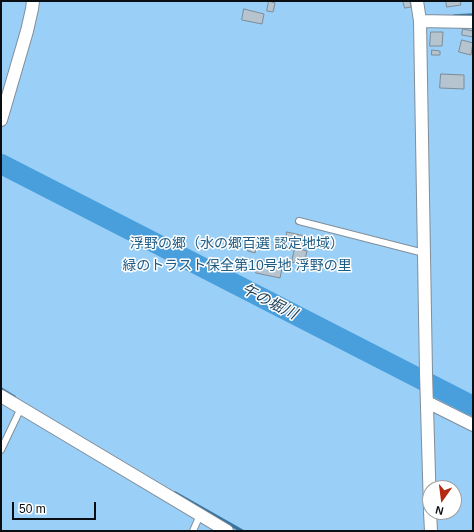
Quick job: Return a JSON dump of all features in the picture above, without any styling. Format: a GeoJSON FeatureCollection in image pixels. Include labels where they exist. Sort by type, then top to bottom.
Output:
{"type":"FeatureCollection","features":[{"type":"Feature","properties":{"kind":"street"},"geometry":{"type":"LineString","coordinates":[[1,120],[27,31],[33,1]]}},
{"type":"Feature","properties":{"kind":"street"},"geometry":{"type":"LineString","coordinates":[[417,1],[420,21],[429,480]]}},
{"type":"Feature","properties":{"kind":"street"},"geometry":{"type":"LineString","coordinates":[[420,21],[473,22]]}},
{"type":"Feature","properties":{"kind":"street"},"geometry":{"type":"LineString","coordinates":[[1,396],[227,531]]}},
{"type":"Feature","properties":{"kind":"street"},"geometry":{"type":"LineString","coordinates":[[427,399],[473,425]]}},
{"type":"Feature","properties":{"kind":"street"},"geometry":{"type":"LineString","coordinates":[[430,520],[431,531]]}},
{"type":"Feature","properties":{"kind":"lane"},"geometry":{"type":"LineString","coordinates":[[299,221],[424,253]]}},
{"type":"Feature","properties":{"kind":"lane"},"geometry":{"type":"LineString","coordinates":[[1,450],[21,408]]}},
{"type":"Feature","properties":{"kind":"lane"},"geometry":{"type":"LineString","coordinates":[[193,531],[200,515]]}},
{"type":"Feature","properties":{"kind":"green space","name":"緑のトラスト保全第10号地 浮野の里"},"geometry":{"type":"Polygon","coordinates":[[[1,1],[473,1],[473,531],[1,531],[1,1]]]}},
{"type":"Feature","properties":{"kind":"building"},"geometry":{"type":"Polygon","coordinates":[[[269,1],[275,3],[273,12],[267,11],[269,1]]]}},
{"type":"Feature","properties":{"kind":"building"},"geometry":{"type":"Polygon","coordinates":[[[403,1],[410,1],[411,7],[405,8],[403,1]]]}},
{"type":"Feature","properties":{"kind":"building"},"geometry":{"type":"Polygon","coordinates":[[[446,1],[460,1],[461,5],[447,7],[446,1]]]}},
{"type":"Feature","properties":{"kind":"building"},"geometry":{"type":"Polygon","coordinates":[[[244,9],[264,14],[262,24],[242,20],[244,9]]]}},
{"type":"Feature","properties":{"kind":"building"},"geometry":{"type":"Polygon","coordinates":[[[463,29],[473,31],[473,37],[462,35],[463,29]]]}},
{"type":"Feature","properties":{"kind":"building"},"geometry":{"type":"Polygon","coordinates":[[[431,32],[443,32],[442,46],[430,46],[431,32]]]}},
{"type":"Feature","properties":{"kind":"building"},"geometry":{"type":"Polygon","coordinates":[[[462,40],[473,43],[471,55],[459,52],[462,40]]]}},
{"type":"Feature","properties":{"kind":"building"},"geometry":{"type":"Polygon","coordinates":[[[432,50],[440,51],[440,55],[432,55],[432,50]]]}},
{"type":"Feature","properties":{"kind":"building"},"geometry":{"type":"Polygon","coordinates":[[[441,74],[464,75],[464,89],[440,88],[441,74]]]}},
{"type":"Feature","properties":{"kind":"building"},"geometry":{"type":"Polygon","coordinates":[[[287,232],[305,236],[303,245],[286,241],[287,232]]]}},
{"type":"Feature","properties":{"kind":"building"},"geometry":{"type":"Polygon","coordinates":[[[250,242],[257,243],[255,253],[248,251],[250,242]]]}},
{"type":"Feature","properties":{"kind":"building"},"geometry":{"type":"Polygon","coordinates":[[[295,248],[307,251],[304,264],[292,262],[295,248]]]}},
{"type":"Feature","properties":{"kind":"building"},"geometry":{"type":"Polygon","coordinates":[[[259,259],[283,264],[280,278],[256,273],[259,259]]]}},
{"type":"Feature","properties":{"kind":"waterway"},"geometry":{"type":"LineString","coordinates":[[454,16],[473,15]]}},
{"type":"Feature","properties":{"kind":"waterway","name":"午の堀川"},"geometry":{"type":"LineString","coordinates":[[1,164],[473,406]]}},
{"type":"Feature","properties":{"kind":"waterway"},"geometry":{"type":"LineString","coordinates":[[1,389],[14,397]]}},
{"type":"Feature","properties":{"kind":"waterway"},"geometry":{"type":"LineString","coordinates":[[175,493],[242,531]]}},
{"type":"Feature","properties":{"kind":"park label","name":"浮野の郷（水の郷百選 認定地域）"},"geometry":{"type":"Point","coordinates":[237,244]}}]}
